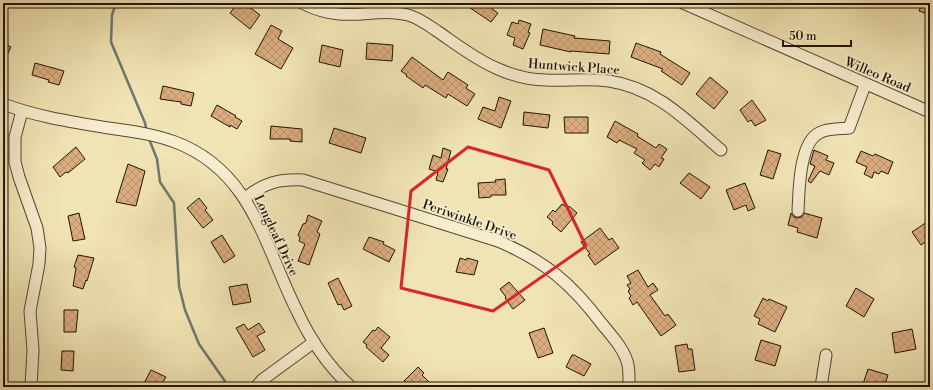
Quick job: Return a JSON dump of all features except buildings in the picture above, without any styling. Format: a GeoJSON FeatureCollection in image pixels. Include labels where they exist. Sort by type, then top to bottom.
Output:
{"type":"FeatureCollection","features":[{"type":"Feature","properties":{"kind":"street","name":"Huntwick Place"},"geometry":{"type":"LineString","coordinates":[[302,3],[324,12],[340,14],[386,12],[397,8],[422,21],[480,60],[512,74],[544,80],[609,81],[626,85],[643,91],[669,106],[721,150]]}},
{"type":"Feature","properties":{"kind":"street","name":"Willeo Road"},"geometry":{"type":"LineString","coordinates":[[682,3],[865,85],[930,112]]}},
{"type":"Feature","properties":{"kind":"street"},"geometry":{"type":"LineString","coordinates":[[798,212],[805,153],[808,145],[819,133],[833,129],[849,128],[865,85]]}},
{"type":"Feature","properties":{"kind":"street","name":"Longleaf Drive"},"geometry":{"type":"LineString","coordinates":[[3,104],[22,111],[54,119],[148,134],[175,142],[214,164],[231,180],[245,198],[257,219],[297,311],[314,342],[351,387]]}},
{"type":"Feature","properties":{"kind":"street"},"geometry":{"type":"LineString","coordinates":[[22,111],[15,137],[15,162],[37,228],[40,248],[39,264],[30,311],[33,350],[31,387]]}},
{"type":"Feature","properties":{"kind":"street","name":"Periwinkle Drive"},"geometry":{"type":"LineString","coordinates":[[245,198],[256,189],[272,182],[288,179],[303,180],[498,241],[520,250],[558,275],[577,292],[622,350],[628,364],[629,381]]}},
{"type":"Feature","properties":{"kind":"street"},"geometry":{"type":"LineString","coordinates":[[256,387],[262,380],[314,342]]}},
{"type":"Feature","properties":{"kind":"street"},"geometry":{"type":"LineString","coordinates":[[821,387],[826,355]]}},
{"type":"Feature","properties":{"kind":"highlighted area"},"geometry":{"type":"Polygon","coordinates":[[[468,147],[549,170],[586,246],[493,311],[401,288],[411,191],[468,147]]]}},
{"type":"Feature","properties":{"kind":"waterway"},"geometry":{"type":"LineString","coordinates":[[116,3],[112,15],[111,42],[145,123],[147,132]]}},
{"type":"Feature","properties":{"kind":"waterway"},"geometry":{"type":"LineString","coordinates":[[149,139],[157,159],[160,182],[174,203],[179,286],[185,310],[199,344],[229,387]]}}]}
